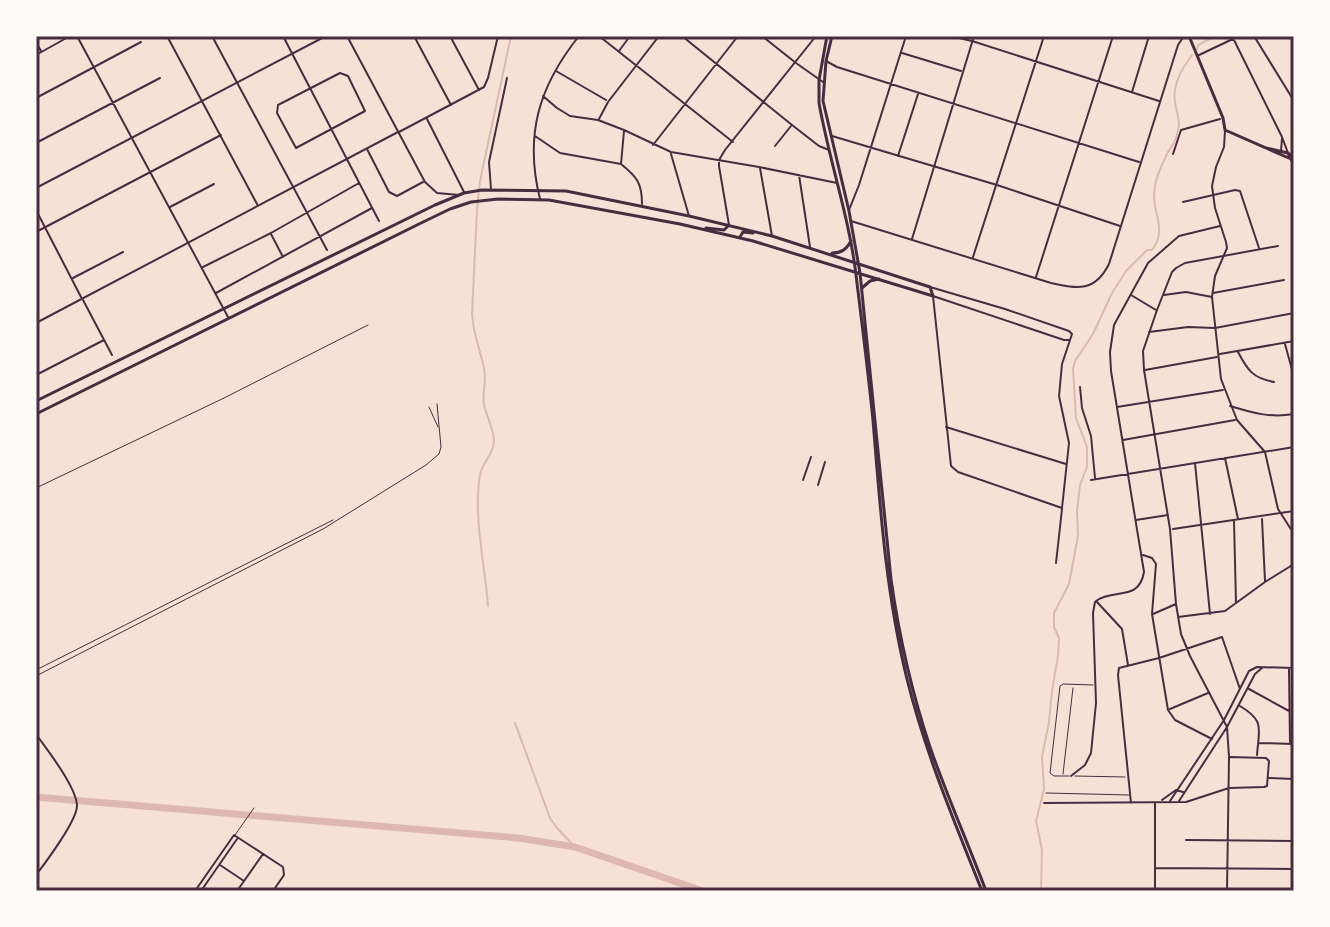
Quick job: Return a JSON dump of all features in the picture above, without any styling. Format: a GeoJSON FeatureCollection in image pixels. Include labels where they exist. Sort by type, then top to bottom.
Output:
{"type":"FeatureCollection","features":[{"type":"Feature","properties":{"kind":"main road"},"geometry":{"type":"LineString","coordinates":[[830,36],[821,81],[824,110],[849,211],[856,262]]}},
{"type":"Feature","properties":{"kind":"main road"},"geometry":{"type":"LineString","coordinates":[[830,36],[819,103],[862,288],[891,579],[902,641],[931,750],[984,891]]}},
{"type":"Feature","properties":{"kind":"main road"},"geometry":{"type":"LineString","coordinates":[[1185,36],[1192,43],[1225,130],[1265,148],[1288,153],[1293,160]]}},
{"type":"Feature","properties":{"kind":"main road"},"geometry":{"type":"LineString","coordinates":[[1281,152],[1293,160]]}},
{"type":"Feature","properties":{"kind":"main road"},"geometry":{"type":"LineString","coordinates":[[36,401],[435,205],[482,190],[566,191],[729,225],[828,253],[930,287],[933,296]]}},
{"type":"Feature","properties":{"kind":"main road"},"geometry":{"type":"LineString","coordinates":[[36,414],[450,209],[474,201],[541,199],[702,229],[933,296]]}},
{"type":"Feature","properties":{"kind":"main road"},"geometry":{"type":"LineString","coordinates":[[702,229],[724,230],[729,225]]}},
{"type":"Feature","properties":{"kind":"main road"},"geometry":{"type":"LineString","coordinates":[[740,238],[743,232],[765,234]]}},
{"type":"Feature","properties":{"kind":"main road"},"geometry":{"type":"LineString","coordinates":[[828,253],[842,252],[851,241]]}},
{"type":"Feature","properties":{"kind":"main road"},"geometry":{"type":"LineString","coordinates":[[858,272],[889,587],[906,677],[929,756],[984,891]]}},
{"type":"Feature","properties":{"kind":"main road"},"geometry":{"type":"LineString","coordinates":[[862,288],[870,281],[881,279]]}},
{"type":"Feature","properties":{"kind":"street"},"geometry":{"type":"LineString","coordinates":[[36,55],[70,36]]}},
{"type":"Feature","properties":{"kind":"street"},"geometry":{"type":"LineString","coordinates":[[77,36],[228,318]]}},
{"type":"Feature","properties":{"kind":"street"},"geometry":{"type":"LineString","coordinates":[[167,36],[258,206]]}},
{"type":"Feature","properties":{"kind":"street"},"geometry":{"type":"LineString","coordinates":[[212,36],[327,250]]}},
{"type":"Feature","properties":{"kind":"street"},"geometry":{"type":"LineString","coordinates":[[283,36],[379,221]]}},
{"type":"Feature","properties":{"kind":"street"},"geometry":{"type":"LineString","coordinates":[[36,188],[326,36]]}},
{"type":"Feature","properties":{"kind":"street"},"geometry":{"type":"LineString","coordinates":[[347,36],[425,182],[437,193],[462,194],[426,118]]}},
{"type":"Feature","properties":{"kind":"street"},"geometry":{"type":"LineString","coordinates":[[414,36],[451,105]]}},
{"type":"Feature","properties":{"kind":"street"},"geometry":{"type":"LineString","coordinates":[[450,36],[479,90]]}},
{"type":"Feature","properties":{"kind":"street"},"geometry":{"type":"LineString","coordinates":[[492,36],[497,45]]}},
{"type":"Feature","properties":{"kind":"street"},"geometry":{"type":"LineString","coordinates":[[36,323],[479,90],[487,83],[498,36]]}},
{"type":"Feature","properties":{"kind":"street"},"geometry":{"type":"LineString","coordinates":[[541,199],[533,159],[534,135],[543,96],[561,59],[579,36]]}},
{"type":"Feature","properties":{"kind":"street"},"geometry":{"type":"LineString","coordinates":[[599,36],[733,142]]}},
{"type":"Feature","properties":{"kind":"street"},"geometry":{"type":"LineString","coordinates":[[618,51],[630,36]]}},
{"type":"Feature","properties":{"kind":"street"},"geometry":{"type":"LineString","coordinates":[[598,120],[608,102],[659,36]]}},
{"type":"Feature","properties":{"kind":"street"},"geometry":{"type":"LineString","coordinates":[[682,36],[819,146],[830,150]]}},
{"type":"Feature","properties":{"kind":"street"},"geometry":{"type":"LineString","coordinates":[[653,145],[738,36]]}},
{"type":"Feature","properties":{"kind":"street"},"geometry":{"type":"LineString","coordinates":[[762,36],[821,81]]}},
{"type":"Feature","properties":{"kind":"street"},"geometry":{"type":"LineString","coordinates":[[729,225],[719,160],[816,36]]}},
{"type":"Feature","properties":{"kind":"street"},"geometry":{"type":"LineString","coordinates":[[849,211],[906,36]]}},
{"type":"Feature","properties":{"kind":"street"},"geometry":{"type":"LineString","coordinates":[[950,36],[1160,101]]}},
{"type":"Feature","properties":{"kind":"street"},"geometry":{"type":"LineString","coordinates":[[911,240],[974,36]]}},
{"type":"Feature","properties":{"kind":"street"},"geometry":{"type":"LineString","coordinates":[[973,258],[1044,36]]}},
{"type":"Feature","properties":{"kind":"street"},"geometry":{"type":"LineString","coordinates":[[1036,278],[1113,36]]}},
{"type":"Feature","properties":{"kind":"street"},"geometry":{"type":"LineString","coordinates":[[1132,92],[1149,36]]}},
{"type":"Feature","properties":{"kind":"street"},"geometry":{"type":"LineString","coordinates":[[848,221],[1051,283],[1077,288],[1094,283],[1105,271],[1178,45],[1185,36]]}},
{"type":"Feature","properties":{"kind":"street"},"geometry":{"type":"LineString","coordinates":[[1197,56],[1239,36]]}},
{"type":"Feature","properties":{"kind":"street"},"geometry":{"type":"LineString","coordinates":[[1254,36],[1294,101]]}},
{"type":"Feature","properties":{"kind":"street"},"geometry":{"type":"LineString","coordinates":[[1290,36],[1294,42]]}},
{"type":"Feature","properties":{"kind":"street"},"geometry":{"type":"LineString","coordinates":[[1233,38],[1288,153]]}},
{"type":"Feature","properties":{"kind":"street"},"geometry":{"type":"LineString","coordinates":[[36,42],[41,52]]}},
{"type":"Feature","properties":{"kind":"street"},"geometry":{"type":"LineString","coordinates":[[36,98],[141,42]]}},
{"type":"Feature","properties":{"kind":"street"},"geometry":{"type":"LineString","coordinates":[[901,52],[963,71]]}},
{"type":"Feature","properties":{"kind":"street"},"geometry":{"type":"LineString","coordinates":[[826,61],[1140,163]]}},
{"type":"Feature","properties":{"kind":"street"},"geometry":{"type":"LineString","coordinates":[[825,69],[837,67]]}},
{"type":"Feature","properties":{"kind":"street"},"geometry":{"type":"LineString","coordinates":[[555,70],[608,102]]}},
{"type":"Feature","properties":{"kind":"street"},"geometry":{"type":"LineString","coordinates":[[340,73],[348,76],[365,111],[331,130],[296,148],[277,113],[278,105],[340,73]]}},
{"type":"Feature","properties":{"kind":"street"},"geometry":{"type":"LineString","coordinates":[[36,143],[160,78]]}},
{"type":"Feature","properties":{"kind":"street"},"geometry":{"type":"LineString","coordinates":[[491,189],[489,162],[507,78]]}},
{"type":"Feature","properties":{"kind":"street"},"geometry":{"type":"LineString","coordinates":[[898,156],[918,93]]}},
{"type":"Feature","properties":{"kind":"street"},"geometry":{"type":"LineString","coordinates":[[543,96],[570,116],[598,120],[671,152],[837,183]]}},
{"type":"Feature","properties":{"kind":"street"},"geometry":{"type":"LineString","coordinates":[[1173,154],[1181,130],[1223,118]]}},
{"type":"Feature","properties":{"kind":"street"},"geometry":{"type":"LineString","coordinates":[[775,146],[792,125]]}},
{"type":"Feature","properties":{"kind":"street"},"geometry":{"type":"LineString","coordinates":[[621,164],[624,130]]}},
{"type":"Feature","properties":{"kind":"street"},"geometry":{"type":"LineString","coordinates":[[1225,130],[1213,195],[1226,242],[1212,295],[1218,355],[1230,406],[1237,420],[1265,452],[1278,509],[1294,534]]}},
{"type":"Feature","properties":{"kind":"street"},"geometry":{"type":"LineString","coordinates":[[36,232],[221,135]]}},
{"type":"Feature","properties":{"kind":"street"},"geometry":{"type":"LineString","coordinates":[[534,135],[560,153],[621,164],[639,183],[642,206]]}},
{"type":"Feature","properties":{"kind":"street"},"geometry":{"type":"LineString","coordinates":[[831,136],[997,185],[1121,226]]}},
{"type":"Feature","properties":{"kind":"street"},"geometry":{"type":"LineString","coordinates":[[1281,152],[1282,137]]}},
{"type":"Feature","properties":{"kind":"street"},"geometry":{"type":"LineString","coordinates":[[367,149],[394,196],[425,182]]}},
{"type":"Feature","properties":{"kind":"street"},"geometry":{"type":"LineString","coordinates":[[671,152],[689,216]]}},
{"type":"Feature","properties":{"kind":"street"},"geometry":{"type":"LineString","coordinates":[[759,167],[772,236]]}},
{"type":"Feature","properties":{"kind":"street"},"geometry":{"type":"LineString","coordinates":[[799,175],[811,248]]}},
{"type":"Feature","properties":{"kind":"street"},"geometry":{"type":"LineString","coordinates":[[201,268],[360,183]]}},
{"type":"Feature","properties":{"kind":"street"},"geometry":{"type":"LineString","coordinates":[[169,208],[214,184]]}},
{"type":"Feature","properties":{"kind":"street"},"geometry":{"type":"LineString","coordinates":[[1183,202],[1240,191],[1259,249]]}},
{"type":"Feature","properties":{"kind":"street"},"geometry":{"type":"LineString","coordinates":[[215,293],[373,208]]}},
{"type":"Feature","properties":{"kind":"street"},"geometry":{"type":"LineString","coordinates":[[36,210],[112,355]]}},
{"type":"Feature","properties":{"kind":"street"},"geometry":{"type":"LineString","coordinates":[[1071,776],[1090,759],[1096,685],[1093,613],[1096,601],[1137,588],[1143,577],[1142,554],[1111,371],[1112,337],[1118,316],[1148,263],[1179,236],[1221,226]]}},
{"type":"Feature","properties":{"kind":"street"},"geometry":{"type":"LineString","coordinates":[[271,233],[283,257]]}},
{"type":"Feature","properties":{"kind":"street"},"geometry":{"type":"LineString","coordinates":[[1227,891],[1227,727],[1185,648],[1178,618],[1170,529],[1143,351],[1169,277],[1180,265],[1278,246]]}},
{"type":"Feature","properties":{"kind":"street"},"geometry":{"type":"LineString","coordinates":[[72,279],[123,252]]}},
{"type":"Feature","properties":{"kind":"street"},"geometry":{"type":"LineString","coordinates":[[1162,295],[1186,292],[1212,295],[1284,280]]}},
{"type":"Feature","properties":{"kind":"street"},"geometry":{"type":"LineString","coordinates":[[930,287],[1005,309],[1072,334],[1062,364],[1059,396],[1068,436],[1056,563]]}},
{"type":"Feature","properties":{"kind":"street"},"geometry":{"type":"LineString","coordinates":[[1130,294],[1157,310]]}},
{"type":"Feature","properties":{"kind":"street"},"geometry":{"type":"LineString","coordinates":[[1062,508],[958,472],[951,466],[933,296],[1070,340]]}},
{"type":"Feature","properties":{"kind":"street"},"geometry":{"type":"LineString","coordinates":[[1002,319],[1006,315],[1005,309]]}},
{"type":"Feature","properties":{"kind":"street"},"geometry":{"type":"LineString","coordinates":[[1014,323],[1012,318],[1016,313]]}},
{"type":"Feature","properties":{"kind":"street"},"geometry":{"type":"LineString","coordinates":[[1149,332],[1188,327],[1215,328],[1294,313]]}},
{"type":"Feature","properties":{"kind":"street"},"geometry":{"type":"LineString","coordinates":[[36,375],[104,340]]}},
{"type":"Feature","properties":{"kind":"street"},"geometry":{"type":"LineString","coordinates":[[1144,370],[1294,341]]}},
{"type":"Feature","properties":{"kind":"street"},"geometry":{"type":"LineString","coordinates":[[1285,343],[1294,377]]}},
{"type":"Feature","properties":{"kind":"street"},"geometry":{"type":"LineString","coordinates":[[1238,351],[1253,375],[1274,382]]}},
{"type":"Feature","properties":{"kind":"street"},"geometry":{"type":"LineString","coordinates":[[1080,387],[1082,408],[1090,431],[1093,479],[1294,447]]}},
{"type":"Feature","properties":{"kind":"street"},"geometry":{"type":"LineString","coordinates":[[1117,407],[1225,389]]}},
{"type":"Feature","properties":{"kind":"street"},"geometry":{"type":"LineString","coordinates":[[1230,406],[1263,416],[1294,414]]}},
{"type":"Feature","properties":{"kind":"street"},"geometry":{"type":"LineString","coordinates":[[1122,440],[1237,420]]}},
{"type":"Feature","properties":{"kind":"street"},"geometry":{"type":"LineString","coordinates":[[946,427],[1067,465]]}},
{"type":"Feature","properties":{"kind":"street"},"geometry":{"type":"LineString","coordinates":[[803,480],[811,457]]}},
{"type":"Feature","properties":{"kind":"street"},"geometry":{"type":"LineString","coordinates":[[1224,458],[1236,520],[1236,603]]}},
{"type":"Feature","properties":{"kind":"street"},"geometry":{"type":"LineString","coordinates":[[818,485],[825,462]]}},
{"type":"Feature","properties":{"kind":"street"},"geometry":{"type":"LineString","coordinates":[[1195,462],[1210,614]]}},
{"type":"Feature","properties":{"kind":"street"},"geometry":{"type":"LineString","coordinates":[[1170,529],[1294,511]]}},
{"type":"Feature","properties":{"kind":"street"},"geometry":{"type":"LineString","coordinates":[[1135,520],[1168,515]]}},
{"type":"Feature","properties":{"kind":"street"},"geometry":{"type":"LineString","coordinates":[[1262,517],[1265,582]]}},
{"type":"Feature","properties":{"kind":"street"},"geometry":{"type":"LineString","coordinates":[[1142,554],[1152,558],[1156,564],[1152,614],[1168,710],[1175,720],[1212,739]]}},
{"type":"Feature","properties":{"kind":"street"},"geometry":{"type":"LineString","coordinates":[[1178,618],[1225,611],[1294,564]]}},
{"type":"Feature","properties":{"kind":"street"},"geometry":{"type":"LineString","coordinates":[[1292,596],[1294,601]]}},
{"type":"Feature","properties":{"kind":"street"},"geometry":{"type":"LineString","coordinates":[[1096,601],[1122,629],[1129,665]]}},
{"type":"Feature","properties":{"kind":"street"},"geometry":{"type":"LineString","coordinates":[[1152,614],[1176,604]]}},
{"type":"Feature","properties":{"kind":"street"},"geometry":{"type":"LineString","coordinates":[[1131,803],[1118,670],[1222,637],[1240,689]]}},
{"type":"Feature","properties":{"kind":"street"},"geometry":{"type":"LineString","coordinates":[[1170,802],[1224,720],[1249,671],[1257,667],[1294,668]]}},
{"type":"Feature","properties":{"kind":"street"},"geometry":{"type":"LineString","coordinates":[[1179,802],[1227,727],[1255,674],[1264,668]]}},
{"type":"Feature","properties":{"kind":"street"},"geometry":{"type":"LineString","coordinates":[[1258,743],[1292,744],[1289,668]]}},
{"type":"Feature","properties":{"kind":"street"},"geometry":{"type":"LineString","coordinates":[[1248,689],[1289,712]]}},
{"type":"Feature","properties":{"kind":"street"},"geometry":{"type":"LineString","coordinates":[[1168,710],[1209,693]]}},
{"type":"Feature","properties":{"kind":"street"},"geometry":{"type":"LineString","coordinates":[[1289,696],[1294,699]]}},
{"type":"Feature","properties":{"kind":"street"},"geometry":{"type":"LineString","coordinates":[[1239,706],[1254,714],[1258,721],[1257,757]]}},
{"type":"Feature","properties":{"kind":"street"},"geometry":{"type":"LineString","coordinates":[[36,734],[74,790],[77,806],[73,818],[36,875]]}},
{"type":"Feature","properties":{"kind":"street"},"geometry":{"type":"LineString","coordinates":[[1044,803],[1191,801],[1229,788],[1264,787],[1268,783],[1268,760],[1229,757]]}},
{"type":"Feature","properties":{"kind":"street"},"geometry":{"type":"LineString","coordinates":[[1268,778],[1294,779]]}},
{"type":"Feature","properties":{"kind":"street"},"geometry":{"type":"LineString","coordinates":[[1179,789],[1185,793]]}},
{"type":"Feature","properties":{"kind":"street"},"geometry":{"type":"LineString","coordinates":[[1161,801],[1179,789]]}},
{"type":"Feature","properties":{"kind":"street"},"geometry":{"type":"LineString","coordinates":[[1155,801],[1155,891]]}},
{"type":"Feature","properties":{"kind":"street"},"geometry":{"type":"LineString","coordinates":[[201,891],[236,836],[284,870],[273,891]]}},
{"type":"Feature","properties":{"kind":"street"},"geometry":{"type":"LineString","coordinates":[[1186,840],[1294,841]]}},
{"type":"Feature","properties":{"kind":"street"},"geometry":{"type":"LineString","coordinates":[[237,891],[263,854]]}},
{"type":"Feature","properties":{"kind":"street"},"geometry":{"type":"LineString","coordinates":[[218,863],[244,881]]}},
{"type":"Feature","properties":{"kind":"street"},"geometry":{"type":"LineString","coordinates":[[195,891],[218,863]]}},
{"type":"Feature","properties":{"kind":"street"},"geometry":{"type":"LineString","coordinates":[[1155,868],[1294,869]]}},
{"type":"Feature","properties":{"kind":"lane"},"geometry":{"type":"LineString","coordinates":[[36,488],[368,325]]}},
{"type":"Feature","properties":{"kind":"lane"},"geometry":{"type":"LineString","coordinates":[[36,676],[323,529],[388,490],[439,454],[437,404]]}},
{"type":"Feature","properties":{"kind":"lane"},"geometry":{"type":"LineString","coordinates":[[429,407],[439,430]]}},
{"type":"Feature","properties":{"kind":"lane"},"geometry":{"type":"LineString","coordinates":[[36,670],[336,520]]}},
{"type":"Feature","properties":{"kind":"lane"},"geometry":{"type":"LineString","coordinates":[[1062,776],[1073,685]]}},
{"type":"Feature","properties":{"kind":"lane"},"geometry":{"type":"LineString","coordinates":[[1096,685],[1060,686],[1050,773],[1054,776],[1127,777]]}},
{"type":"Feature","properties":{"kind":"lane"},"geometry":{"type":"LineString","coordinates":[[1046,793],[1129,795]]}},
{"type":"Feature","properties":{"kind":"lane"},"geometry":{"type":"LineString","coordinates":[[236,836],[254,808]]}},
{"type":"Feature","properties":{"kind":"waterway"},"geometry":{"type":"LineString","coordinates":[[488,606],[478,491],[481,471],[494,441],[484,405],[485,373],[472,314],[480,181],[511,36]]}},
{"type":"Feature","properties":{"kind":"waterway"},"geometry":{"type":"LineString","coordinates":[[1197,49],[1198,45],[1216,36]]}},
{"type":"Feature","properties":{"kind":"waterway"},"geometry":{"type":"LineString","coordinates":[[1041,891],[1042,850],[1036,821],[1044,789],[1042,757],[1058,656],[1059,638],[1054,627],[1054,613],[1069,584],[1078,536],[1080,485],[1087,467],[1087,447],[1076,418],[1073,369],[1126,271],[1147,250],[1152,250],[1159,236],[1155,185],[1176,138],[1179,122],[1175,89],[1192,55]]}},
{"type":"Feature","properties":{"kind":"waterway"},"geometry":{"type":"LineString","coordinates":[[515,723],[550,818],[575,847]]}},
{"type":"Feature","properties":{"kind":"waterway"},"geometry":{"type":"LineString","coordinates":[[36,797],[518,838],[575,847],[703,891]]}}]}
